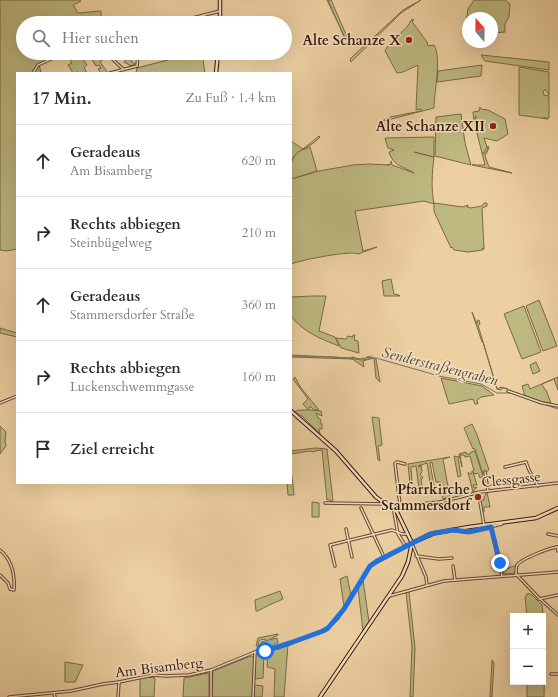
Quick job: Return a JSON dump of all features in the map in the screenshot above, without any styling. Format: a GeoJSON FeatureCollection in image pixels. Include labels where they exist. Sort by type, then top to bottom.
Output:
{"type":"FeatureCollection","features":[{"type":"Feature","properties":{"kind":"main road"},"geometry":{"type":"LineString","coordinates":[[220,0],[221,16]]}},
{"type":"Feature","properties":{"kind":"main road"},"geometry":{"type":"LineString","coordinates":[[216,72],[217,60]]}},
{"type":"Feature","properties":{"kind":"main road"},"geometry":{"type":"LineString","coordinates":[[292,412],[336,451],[373,494],[395,510],[412,543],[410,555],[402,576],[320,697]]}},
{"type":"Feature","properties":{"kind":"main road"},"geometry":{"type":"LineString","coordinates":[[412,543],[430,534],[536,518],[558,508]]}},
{"type":"Feature","properties":{"kind":"street"},"geometry":{"type":"LineString","coordinates":[[201,16],[221,11]]}},
{"type":"Feature","properties":{"kind":"street"},"geometry":{"type":"LineString","coordinates":[[34,72],[38,65],[49,60]]}},
{"type":"Feature","properties":{"kind":"street"},"geometry":{"type":"LineString","coordinates":[[113,60],[123,69]]}},
{"type":"Feature","properties":{"kind":"street"},"geometry":{"type":"LineString","coordinates":[[113,72],[137,66],[138,60]]}},
{"type":"Feature","properties":{"kind":"street"},"geometry":{"type":"LineString","coordinates":[[508,391],[542,403],[558,406]]}},
{"type":"Feature","properties":{"kind":"street"},"geometry":{"type":"LineString","coordinates":[[0,403],[16,396]]}},
{"type":"Feature","properties":{"kind":"street"},"geometry":{"type":"LineString","coordinates":[[505,467],[526,462],[538,486]]}},
{"type":"Feature","properties":{"kind":"street"},"geometry":{"type":"LineString","coordinates":[[400,505],[396,463],[405,464]]}},
{"type":"Feature","properties":{"kind":"street"},"geometry":{"type":"LineString","coordinates":[[485,472],[488,491]]}},
{"type":"Feature","properties":{"kind":"street","name":"Clessgasse"},"geometry":{"type":"LineString","coordinates":[[390,507],[440,502],[476,492],[558,483]]}},
{"type":"Feature","properties":{"kind":"street"},"geometry":{"type":"LineString","coordinates":[[480,502],[484,525]]}},
{"type":"Feature","properties":{"kind":"street"},"geometry":{"type":"LineString","coordinates":[[325,503],[387,505]]}},
{"type":"Feature","properties":{"kind":"street"},"geometry":{"type":"LineString","coordinates":[[396,506],[394,517],[398,532],[406,547]]}},
{"type":"Feature","properties":{"kind":"street"},"geometry":{"type":"LineString","coordinates":[[361,508],[384,557],[412,543],[426,577],[427,585]]}},
{"type":"Feature","properties":{"kind":"street"},"geometry":{"type":"LineString","coordinates":[[453,530],[469,532],[505,522]]}},
{"type":"Feature","properties":{"kind":"street"},"geometry":{"type":"LineString","coordinates":[[491,527],[502,576]]}},
{"type":"Feature","properties":{"kind":"street"},"geometry":{"type":"LineString","coordinates":[[346,529],[352,557]]}},
{"type":"Feature","properties":{"kind":"street"},"geometry":{"type":"LineString","coordinates":[[335,566],[330,545],[392,530],[407,534]]}},
{"type":"Feature","properties":{"kind":"street"},"geometry":{"type":"LineString","coordinates":[[548,534],[558,536]]}},
{"type":"Feature","properties":{"kind":"street"},"geometry":{"type":"LineString","coordinates":[[516,574],[518,564],[549,549],[558,547],[558,552]]}},
{"type":"Feature","properties":{"kind":"street"},"geometry":{"type":"LineString","coordinates":[[0,550],[7,557],[12,568],[14,590],[10,589],[8,583],[0,575]]}},
{"type":"Feature","properties":{"kind":"street"},"geometry":{"type":"LineString","coordinates":[[410,555],[439,559],[452,558]]}},
{"type":"Feature","properties":{"kind":"street","name":"Am Bisamberg"},"geometry":{"type":"LineString","coordinates":[[9,697],[76,690],[146,676],[184,676],[211,670],[255,652],[277,648],[323,631],[328,628],[344,609],[370,566],[384,557]]}},
{"type":"Feature","properties":{"kind":"street"},"geometry":{"type":"LineString","coordinates":[[453,566],[455,580]]}},
{"type":"Feature","properties":{"kind":"street"},"geometry":{"type":"LineString","coordinates":[[388,596],[440,582],[516,574],[558,572]]}},
{"type":"Feature","properties":{"kind":"street"},"geometry":{"type":"LineString","coordinates":[[516,574],[539,599],[558,615]]}},
{"type":"Feature","properties":{"kind":"street"},"geometry":{"type":"LineString","coordinates":[[539,599],[558,595]]}},
{"type":"Feature","properties":{"kind":"street"},"geometry":{"type":"LineString","coordinates":[[253,697],[255,652]]}},
{"type":"Feature","properties":{"kind":"street"},"geometry":{"type":"LineString","coordinates":[[211,670],[211,697]]}},
{"type":"Feature","properties":{"kind":"street"},"geometry":{"type":"LineString","coordinates":[[551,674],[558,674]]}},
{"type":"Feature","properties":{"kind":"street"},"geometry":{"type":"LineString","coordinates":[[118,697],[119,682]]}},
{"type":"Feature","properties":{"kind":"street"},"geometry":{"type":"LineString","coordinates":[[54,693],[55,697]]}},
{"type":"Feature","properties":{"kind":"shaded area"},"geometry":{"type":"Polygon","coordinates":[[[0,0],[79,0],[81,1],[73,5],[78,13],[101,11],[102,16],[16,16],[16,60],[48,60],[39,64],[41,72],[16,72],[16,249],[7,251],[0,250],[0,0]]]}},
{"type":"Feature","properties":{"kind":"shaded area"},"geometry":{"type":"Polygon","coordinates":[[[327,0],[331,0],[348,39],[346,40],[327,0]]]}},
{"type":"Feature","properties":{"kind":"shaded area"},"geometry":{"type":"Polygon","coordinates":[[[421,0],[401,13],[351,62],[350,59],[403,10],[421,0]]]}},
{"type":"Feature","properties":{"kind":"shaded area"},"geometry":{"type":"Polygon","coordinates":[[[474,0],[505,0],[510,4],[509,17],[505,24],[505,32],[498,33],[498,12],[468,12],[474,0]]]}},
{"type":"Feature","properties":{"kind":"shaded area"},"geometry":{"type":"Polygon","coordinates":[[[412,19],[414,20],[412,21],[413,23],[427,42],[428,46],[434,45],[436,51],[438,66],[434,108],[380,122],[390,117],[421,111],[421,109],[416,110],[418,65],[403,72],[397,73],[385,51],[391,42],[406,28],[412,19]]]}},
{"type":"Feature","properties":{"kind":"shaded area"},"geometry":{"type":"Polygon","coordinates":[[[481,55],[549,62],[549,70],[485,61],[481,55]]]}},
{"type":"Feature","properties":{"kind":"shaded area"},"geometry":{"type":"Polygon","coordinates":[[[70,60],[83,60],[87,65],[84,68],[86,72],[72,72],[68,65],[72,63],[70,60]]]}},
{"type":"Feature","properties":{"kind":"shaded area"},"geometry":{"type":"Polygon","coordinates":[[[92,60],[103,60],[100,62],[107,72],[100,72],[98,69],[101,68],[99,65],[96,66],[92,60]]]}},
{"type":"Feature","properties":{"kind":"shaded area"},"geometry":{"type":"Polygon","coordinates":[[[126,60],[130,60],[135,64],[131,66],[124,62],[126,60]]]}},
{"type":"Feature","properties":{"kind":"shaded area"},"geometry":{"type":"Polygon","coordinates":[[[167,60],[203,60],[205,72],[136,72],[137,68],[167,60]]]}},
{"type":"Feature","properties":{"kind":"shaded area"},"geometry":{"type":"Polygon","coordinates":[[[482,65],[481,76],[437,82],[438,71],[482,65]]]}},
{"type":"Feature","properties":{"kind":"shaded area"},"geometry":{"type":"Polygon","coordinates":[[[519,67],[549,72],[549,95],[546,90],[543,92],[544,95],[549,96],[549,118],[543,118],[548,119],[519,115],[519,67]]]}},
{"type":"Feature","properties":{"kind":"shaded area"},"geometry":{"type":"Polygon","coordinates":[[[480,107],[481,109],[488,110],[505,119],[508,134],[497,141],[484,138],[487,147],[483,154],[487,151],[488,146],[489,148],[485,156],[489,167],[512,173],[472,165],[485,165],[475,125],[476,116],[474,121],[473,112],[479,111],[480,107]]]}},
{"type":"Feature","properties":{"kind":"shaded area"},"geometry":{"type":"Polygon","coordinates":[[[461,114],[465,143],[471,165],[435,156],[436,117],[461,114]]]}},
{"type":"Feature","properties":{"kind":"shaded area"},"geometry":{"type":"Polygon","coordinates":[[[319,136],[320,137],[312,144],[297,153],[292,159],[292,142],[303,149],[319,136]]]}},
{"type":"Feature","properties":{"kind":"shaded area"},"geometry":{"type":"Polygon","coordinates":[[[434,137],[432,192],[434,204],[424,201],[355,211],[363,251],[377,247],[358,254],[336,254],[292,264],[292,179],[319,171],[353,165],[387,165],[391,164],[391,161],[392,165],[414,173],[399,166],[393,161],[389,152],[394,150],[388,148],[385,138],[434,137]]]}},
{"type":"Feature","properties":{"kind":"shaded area"},"geometry":{"type":"Polygon","coordinates":[[[310,147],[317,171],[292,179],[293,159],[294,156],[300,151],[310,147]]]}},
{"type":"Feature","properties":{"kind":"shaded area"},"geometry":{"type":"Polygon","coordinates":[[[434,203],[463,207],[468,205],[467,207],[471,208],[482,206],[484,203],[487,203],[487,206],[482,208],[484,249],[482,248],[483,250],[468,252],[454,250],[452,247],[451,248],[434,211],[434,203]]]}},
{"type":"Feature","properties":{"kind":"shaded area"},"geometry":{"type":"Polygon","coordinates":[[[391,279],[394,294],[400,296],[384,296],[382,281],[391,279]]]}},
{"type":"Feature","properties":{"kind":"shaded area"},"geometry":{"type":"Polygon","coordinates":[[[326,296],[319,331],[335,337],[339,346],[319,338],[296,322],[292,317],[292,297],[326,296]]]}},
{"type":"Feature","properties":{"kind":"shaded area"},"geometry":{"type":"Polygon","coordinates":[[[539,300],[557,346],[543,351],[526,306],[539,300]]]}},
{"type":"Feature","properties":{"kind":"shaded area"},"geometry":{"type":"Polygon","coordinates":[[[524,306],[541,352],[522,359],[504,314],[524,306]]]}},
{"type":"Feature","properties":{"kind":"shaded area"},"geometry":{"type":"Polygon","coordinates":[[[472,312],[477,324],[477,321],[479,320],[480,324],[478,325],[497,389],[483,342],[472,312]]]}},
{"type":"Feature","properties":{"kind":"shaded area"},"geometry":{"type":"Polygon","coordinates":[[[0,328],[16,333],[16,337],[0,333],[0,328]]]}},
{"type":"Feature","properties":{"kind":"shaded area"},"geometry":{"type":"Polygon","coordinates":[[[353,335],[355,335],[354,340],[358,341],[359,353],[341,348],[336,338],[346,339],[348,336],[353,337],[353,335]]]}},
{"type":"Feature","properties":{"kind":"shaded area"},"geometry":{"type":"Polygon","coordinates":[[[292,355],[351,357],[353,359],[292,357],[292,355]]]}},
{"type":"Feature","properties":{"kind":"shaded area"},"geometry":{"type":"Polygon","coordinates":[[[352,357],[360,359],[370,357],[373,358],[363,361],[364,367],[352,357]]]}},
{"type":"Feature","properties":{"kind":"shaded area"},"geometry":{"type":"Polygon","coordinates":[[[374,358],[376,359],[380,382],[376,378],[374,358]]]}},
{"type":"Feature","properties":{"kind":"shaded area"},"geometry":{"type":"Polygon","coordinates":[[[536,362],[540,371],[533,374],[530,365],[536,362]]]}},
{"type":"Feature","properties":{"kind":"shaded area"},"geometry":{"type":"Polygon","coordinates":[[[295,377],[301,388],[319,410],[314,410],[309,407],[309,410],[321,411],[322,416],[316,413],[318,418],[321,420],[320,423],[322,424],[322,429],[319,429],[320,434],[302,416],[294,412],[299,410],[308,410],[303,404],[308,399],[293,379],[295,377]]]}},
{"type":"Feature","properties":{"kind":"shaded area"},"geometry":{"type":"Polygon","coordinates":[[[558,377],[558,390],[554,379],[542,384],[551,403],[525,396],[522,386],[528,384],[530,389],[558,377]]]}},
{"type":"Feature","properties":{"kind":"shaded area"},"geometry":{"type":"Polygon","coordinates":[[[441,378],[482,386],[494,395],[481,397],[477,400],[478,404],[475,404],[473,399],[449,404],[441,378]]]}},
{"type":"Feature","properties":{"kind":"shaded area"},"geometry":{"type":"Polygon","coordinates":[[[501,387],[508,389],[503,388],[501,390],[497,389],[501,387]]]}},
{"type":"Feature","properties":{"kind":"shaded area"},"geometry":{"type":"Polygon","coordinates":[[[372,417],[379,418],[382,445],[378,446],[380,461],[378,460],[372,417]]]}},
{"type":"Feature","properties":{"kind":"shaded area"},"geometry":{"type":"Polygon","coordinates":[[[472,424],[489,470],[483,474],[475,449],[473,449],[464,428],[472,424]]]}},
{"type":"Feature","properties":{"kind":"shaded area"},"geometry":{"type":"Polygon","coordinates":[[[0,426],[6,432],[6,446],[0,454],[0,426]]]}},
{"type":"Feature","properties":{"kind":"shaded area"},"geometry":{"type":"Polygon","coordinates":[[[315,448],[327,449],[333,501],[327,500],[322,450],[292,454],[292,451],[315,448]]]}},
{"type":"Feature","properties":{"kind":"shaded area"},"geometry":{"type":"Polygon","coordinates":[[[475,451],[483,476],[480,478],[478,473],[475,474],[473,472],[477,485],[473,485],[474,488],[477,487],[473,492],[468,472],[470,474],[474,471],[470,456],[465,457],[464,455],[460,455],[462,467],[459,454],[466,452],[466,454],[470,454],[471,452],[475,451]]]}},
{"type":"Feature","properties":{"kind":"shaded area"},"geometry":{"type":"Polygon","coordinates":[[[454,456],[459,457],[461,476],[458,477],[454,456]]]}},
{"type":"Feature","properties":{"kind":"shaded area"},"geometry":{"type":"Polygon","coordinates":[[[450,457],[443,459],[450,497],[443,499],[440,482],[436,482],[432,462],[430,463],[435,491],[431,489],[427,463],[421,465],[422,472],[420,474],[423,478],[421,479],[422,489],[419,489],[416,466],[411,467],[412,485],[410,484],[408,464],[450,457]]]}},
{"type":"Feature","properties":{"kind":"shaded area"},"geometry":{"type":"Polygon","coordinates":[[[292,478],[294,495],[288,495],[287,484],[292,484],[292,478]]]}},
{"type":"Feature","properties":{"kind":"shaded area"},"geometry":{"type":"Polygon","coordinates":[[[487,492],[490,507],[484,507],[484,512],[482,513],[480,500],[484,500],[487,492]]]}},
{"type":"Feature","properties":{"kind":"shaded area"},"geometry":{"type":"Polygon","coordinates":[[[312,502],[319,503],[319,517],[312,517],[312,502]]]}},
{"type":"Feature","properties":{"kind":"shaded area"},"geometry":{"type":"Polygon","coordinates":[[[514,566],[516,567],[516,573],[504,574],[503,570],[514,566]]]}},
{"type":"Feature","properties":{"kind":"shaded area"},"geometry":{"type":"Polygon","coordinates":[[[347,576],[351,595],[344,606],[340,579],[347,576]]]}},
{"type":"Feature","properties":{"kind":"shaded area"},"geometry":{"type":"Polygon","coordinates":[[[363,580],[369,622],[363,631],[358,588],[363,580]]]}},
{"type":"Feature","properties":{"kind":"shaded area"},"geometry":{"type":"Polygon","coordinates":[[[280,591],[283,599],[256,611],[255,600],[280,591]]]}},
{"type":"Feature","properties":{"kind":"shaded area"},"geometry":{"type":"Polygon","coordinates":[[[409,592],[415,648],[413,697],[410,697],[412,646],[406,593],[409,592]]]}},
{"type":"Feature","properties":{"kind":"shaded area"},"geometry":{"type":"Polygon","coordinates":[[[528,593],[532,595],[542,605],[543,613],[527,613],[525,597],[528,593]]]}},
{"type":"Feature","properties":{"kind":"shaded area"},"geometry":{"type":"Polygon","coordinates":[[[278,634],[267,641],[265,639],[260,640],[258,643],[259,646],[256,646],[258,638],[278,634]]]}},
{"type":"Feature","properties":{"kind":"shaded area"},"geometry":{"type":"Polygon","coordinates":[[[277,638],[278,643],[269,647],[261,648],[261,642],[277,638]]]}},
{"type":"Feature","properties":{"kind":"shaded area"},"geometry":{"type":"Polygon","coordinates":[[[288,644],[284,697],[274,697],[275,669],[267,667],[268,651],[288,644]]]}},
{"type":"Feature","properties":{"kind":"shaded area"},"geometry":{"type":"Polygon","coordinates":[[[264,652],[263,678],[255,679],[255,653],[264,652]]]}},
{"type":"Feature","properties":{"kind":"shaded area"},"geometry":{"type":"Polygon","coordinates":[[[251,656],[254,658],[252,697],[212,697],[213,671],[251,656]]]}},
{"type":"Feature","properties":{"kind":"shaded area"},"geometry":{"type":"Polygon","coordinates":[[[492,660],[494,663],[492,697],[490,697],[492,660]]]}},
{"type":"Feature","properties":{"kind":"shaded area"},"geometry":{"type":"Polygon","coordinates":[[[65,662],[83,665],[75,682],[65,682],[65,662]]]}},
{"type":"Feature","properties":{"kind":"shaded area"},"geometry":{"type":"Polygon","coordinates":[[[209,673],[209,697],[183,697],[184,678],[209,673]]]}},
{"type":"Feature","properties":{"kind":"shaded area"},"geometry":{"type":"Polygon","coordinates":[[[140,678],[155,678],[154,697],[140,697],[140,678]]]}},
{"type":"Feature","properties":{"kind":"shaded area"},"geometry":{"type":"Polygon","coordinates":[[[254,685],[263,686],[262,697],[254,697],[254,685]]]}},
{"type":"Feature","properties":{"kind":"shaded area"},"geometry":{"type":"Polygon","coordinates":[[[527,685],[544,685],[544,697],[527,697],[527,685]]]}},
{"type":"Feature","properties":{"kind":"waterway"},"geometry":{"type":"LineString","coordinates":[[328,0],[345,39]]}},
{"type":"Feature","properties":{"kind":"waterway","name":"Senderstraßengraben"},"geometry":{"type":"LineString","coordinates":[[292,356],[335,357],[362,360],[376,358],[439,376],[481,384],[497,393],[510,393],[520,396]]}},
{"type":"Feature","properties":{"kind":"waterway","name":"Senderstraßengraben"},"geometry":{"type":"LineString","coordinates":[[0,404],[16,397]]}},
{"type":"Feature","properties":{"kind":"waterway","name":"Senderstraßengraben"},"geometry":{"type":"LineString","coordinates":[[529,399],[558,409]]}},
{"type":"Feature","properties":{"kind":"place","name":"Alte Schanze X"},"geometry":{"type":"Point","coordinates":[409,40]}},
{"type":"Feature","properties":{"kind":"place","name":"Alte Schanze XII"},"geometry":{"type":"Point","coordinates":[493,126]}},
{"type":"Feature","properties":{"kind":"place","name":"Pfarrkirche Stammersdorf"},"geometry":{"type":"Point","coordinates":[478,497]}},
{"type":"Feature","properties":{"kind":"route"},"geometry":{"type":"LineString","coordinates":[[265,651],[277,648],[328,628],[338,618],[370,566],[384,557],[430,534],[453,530],[469,532],[491,527],[500,563]]}}]}
